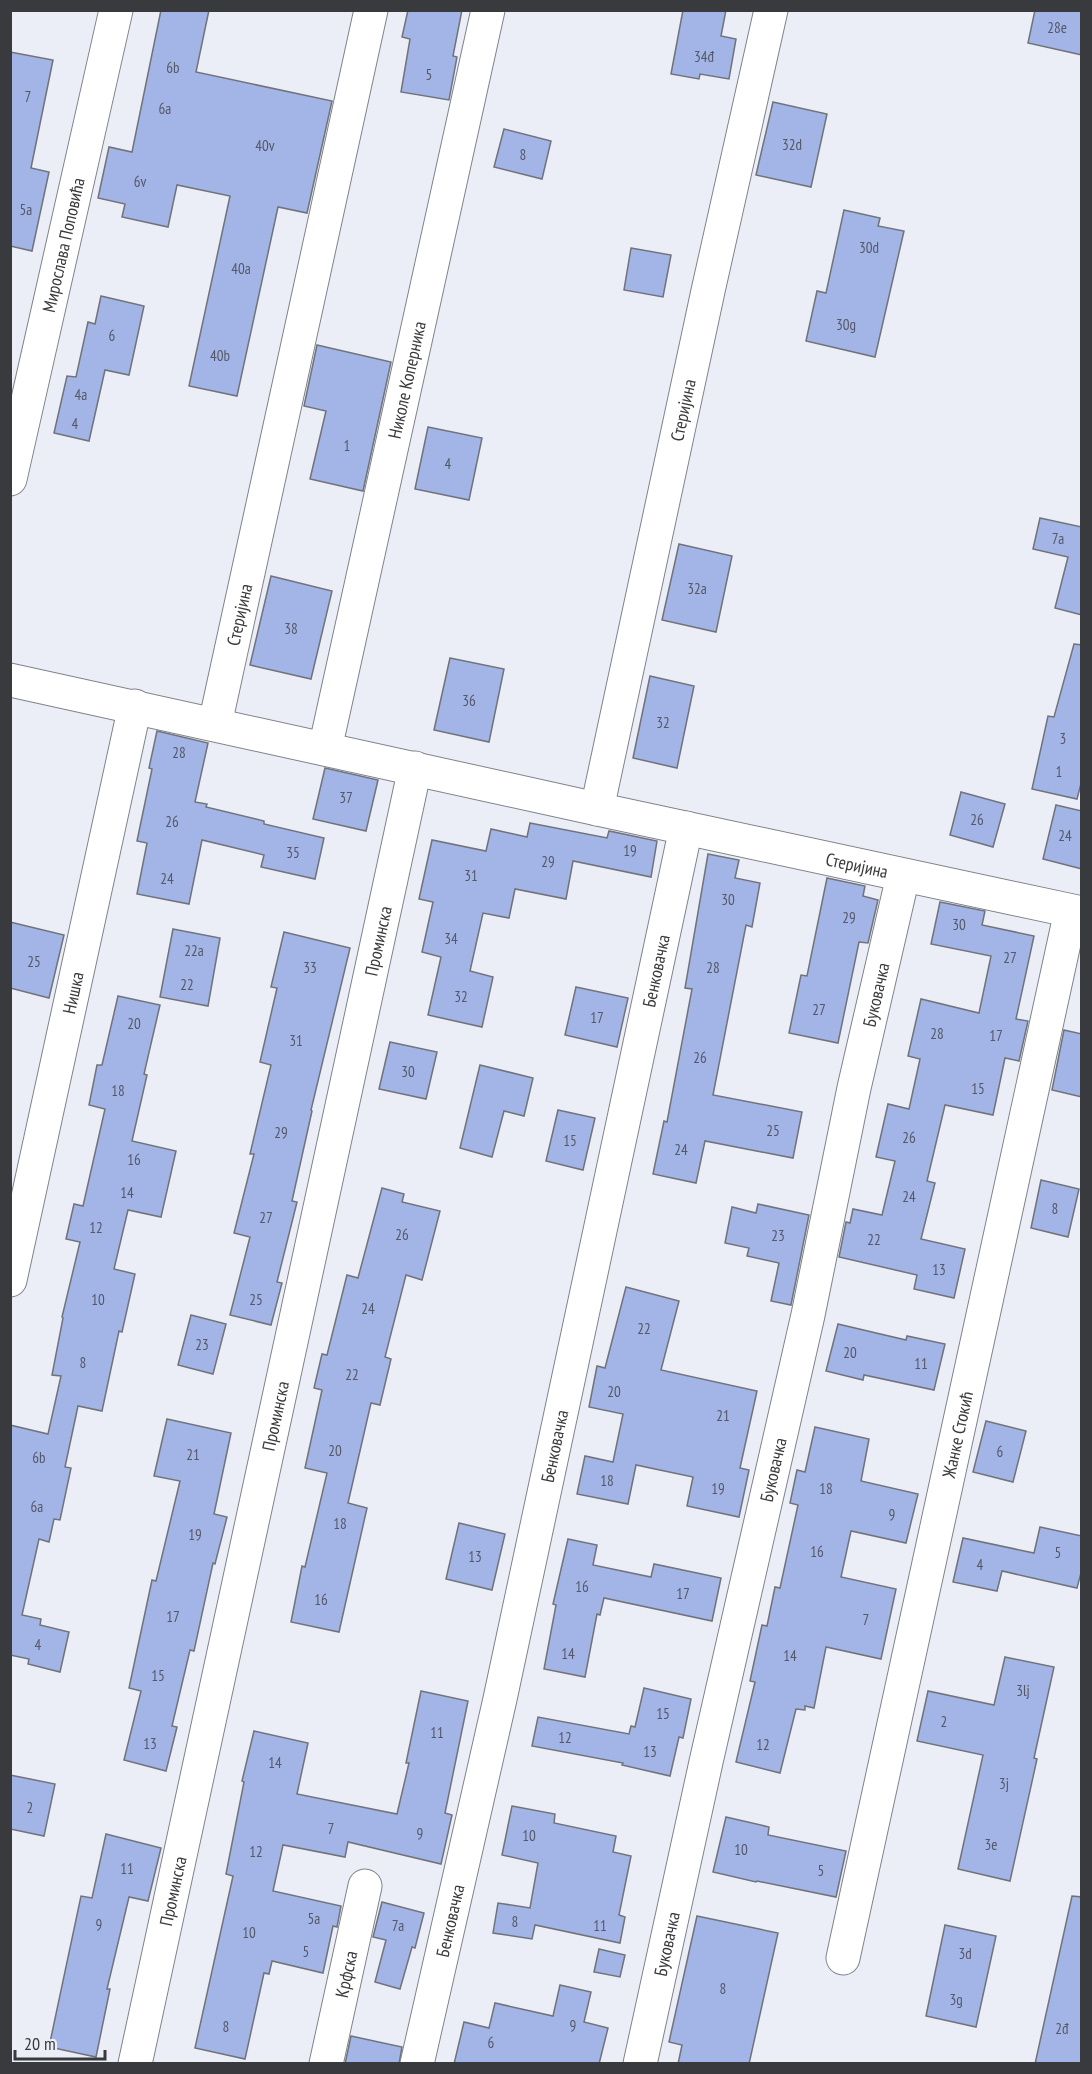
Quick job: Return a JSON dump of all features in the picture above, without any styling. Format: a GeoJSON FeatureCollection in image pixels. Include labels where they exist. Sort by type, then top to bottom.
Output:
{"type":"FeatureCollection","features":[{"type":"Feature","properties":{"kind":"street","name":"Мирослава Поповића"},"geometry":{"type":"LineString","coordinates":[[10,479],[116,10]]}},
{"type":"Feature","properties":{"kind":"street","name":"Стеријина"},"geometry":{"type":"LineString","coordinates":[[215,724],[371,10]]}},
{"type":"Feature","properties":{"kind":"street","name":"Николе Коперника"},"geometry":{"type":"LineString","coordinates":[[325,749],[488,10]]}},
{"type":"Feature","properties":{"kind":"street","name":"Стеријина"},"geometry":{"type":"LineString","coordinates":[[597,809],[771,10]]}},
{"type":"Feature","properties":{"kind":"street","name":"Стеријина"},"geometry":{"type":"LineString","coordinates":[[10,680],[1076,912]]}},
{"type":"Feature","properties":{"kind":"street","name":"Нишка"},"geometry":{"type":"LineString","coordinates":[[10,1280],[135,706]]}},
{"type":"Feature","properties":{"kind":"street","name":"Проминска"},"geometry":{"type":"LineString","coordinates":[[135,2064],[415,768]]}},
{"type":"Feature","properties":{"kind":"street","name":"Бенковачка"},"geometry":{"type":"LineString","coordinates":[[417,2064],[500,1699],[686,828]]}},
{"type":"Feature","properties":{"kind":"street","name":"Буковачка"},"geometry":{"type":"LineString","coordinates":[[640,2064],[808,1315],[854,1088],[903,876]]}},
{"type":"Feature","properties":{"kind":"street","name":"Жанке Стокић"},"geometry":{"type":"LineString","coordinates":[[843,1958],[1076,912]]}},
{"type":"Feature","properties":{"kind":"street","name":"Крфска"},"geometry":{"type":"LineString","coordinates":[[326,2064],[365,1886]]}},
{"type":"Feature","properties":{"kind":"building"},"geometry":{"type":"Polygon","coordinates":[[[161,10],[209,10],[196,72],[332,101],[307,213],[278,207],[237,396],[189,386],[230,196],[177,185],[168,227],[122,217],[125,204],[98,198],[109,147],[132,152],[161,10]]]}},
{"type":"Feature","properties":{"kind":"building"},"geometry":{"type":"Polygon","coordinates":[[[408,10],[462,10],[453,56],[457,57],[449,100],[401,92],[410,39],[402,37],[408,10]]]}},
{"type":"Feature","properties":{"kind":"building"},"geometry":{"type":"Polygon","coordinates":[[[683,10],[726,10],[721,36],[736,39],[729,79],[700,74],[699,79],[671,74],[683,10]]]}},
{"type":"Feature","properties":{"kind":"building"},"geometry":{"type":"Polygon","coordinates":[[[1035,10],[1082,10],[1082,55],[1028,43],[1035,10]]]}},
{"type":"Feature","properties":{"kind":"building"},"geometry":{"type":"Polygon","coordinates":[[[10,52],[53,60],[31,168],[49,172],[32,251],[10,246],[10,52]]]}},
{"type":"Feature","properties":{"kind":"building"},"geometry":{"type":"Polygon","coordinates":[[[773,102],[827,114],[811,187],[756,175],[773,102]]]}},
{"type":"Feature","properties":{"kind":"building"},"geometry":{"type":"Polygon","coordinates":[[[504,129],[551,141],[542,179],[494,167],[504,129]]]}},
{"type":"Feature","properties":{"kind":"building"},"geometry":{"type":"Polygon","coordinates":[[[844,210],[880,218],[878,226],[904,231],[875,357],[806,341],[817,291],[826,293],[844,210]]]}},
{"type":"Feature","properties":{"kind":"building"},"geometry":{"type":"Polygon","coordinates":[[[631,248],[671,255],[663,297],[624,290],[631,248]]]}},
{"type":"Feature","properties":{"kind":"building"},"geometry":{"type":"Polygon","coordinates":[[[101,296],[144,306],[129,375],[105,370],[89,441],[54,433],[67,376],[76,377],[88,322],[95,324],[101,296]]]}},
{"type":"Feature","properties":{"kind":"building"},"geometry":{"type":"Polygon","coordinates":[[[317,345],[391,362],[363,491],[310,479],[326,411],[304,406],[317,345]]]}},
{"type":"Feature","properties":{"kind":"building"},"geometry":{"type":"Polygon","coordinates":[[[428,427],[482,438],[469,500],[415,489],[428,427]]]}},
{"type":"Feature","properties":{"kind":"building"},"geometry":{"type":"Polygon","coordinates":[[[1040,518],[1082,527],[1082,615],[1055,608],[1068,557],[1033,549],[1040,518]]]}},
{"type":"Feature","properties":{"kind":"building"},"geometry":{"type":"Polygon","coordinates":[[[679,544],[732,556],[716,632],[662,620],[679,544]]]}},
{"type":"Feature","properties":{"kind":"building"},"geometry":{"type":"Polygon","coordinates":[[[271,576],[332,591],[311,679],[250,665],[271,576]]]}},
{"type":"Feature","properties":{"kind":"building"},"geometry":{"type":"Polygon","coordinates":[[[1074,644],[1082,645],[1082,780],[1077,799],[1032,789],[1048,716],[1054,717],[1074,644]]]}},
{"type":"Feature","properties":{"kind":"building"},"geometry":{"type":"Polygon","coordinates":[[[450,658],[504,669],[489,742],[434,730],[450,658]]]}},
{"type":"Feature","properties":{"kind":"building"},"geometry":{"type":"Polygon","coordinates":[[[650,676],[694,686],[677,768],[633,758],[650,676]]]}},
{"type":"Feature","properties":{"kind":"building"},"geometry":{"type":"Polygon","coordinates":[[[157,731],[208,743],[195,802],[207,804],[206,807],[264,821],[264,824],[324,838],[315,879],[261,867],[264,855],[202,840],[189,904],[137,894],[147,843],[137,841],[152,769],[149,768],[157,731]]]}},
{"type":"Feature","properties":{"kind":"building"},"geometry":{"type":"Polygon","coordinates":[[[325,768],[378,780],[366,831],[313,819],[325,768]]]}},
{"type":"Feature","properties":{"kind":"building"},"geometry":{"type":"Polygon","coordinates":[[[961,792],[1005,804],[993,847],[950,835],[961,792]]]}},
{"type":"Feature","properties":{"kind":"building"},"geometry":{"type":"Polygon","coordinates":[[[1056,805],[1082,811],[1082,869],[1043,859],[1056,805]]]}},
{"type":"Feature","properties":{"kind":"building"},"geometry":{"type":"Polygon","coordinates":[[[530,823],[607,838],[609,831],[657,841],[651,877],[573,861],[566,899],[515,889],[509,918],[483,913],[470,971],[493,977],[482,1027],[428,1015],[441,957],[422,952],[433,902],[419,899],[432,840],[486,851],[491,829],[527,837],[530,823]]]}},
{"type":"Feature","properties":{"kind":"building"},"geometry":{"type":"Polygon","coordinates":[[[708,854],[739,860],[735,878],[760,883],[752,927],[746,925],[713,1095],[802,1112],[793,1158],[705,1141],[696,1183],[653,1174],[664,1121],[667,1122],[692,989],[685,988],[708,854]]]}},
{"type":"Feature","properties":{"kind":"building"},"geometry":{"type":"Polygon","coordinates":[[[827,878],[865,886],[863,896],[878,900],[868,943],[859,942],[838,1043],[789,1033],[801,975],[807,976],[827,878]]]}},
{"type":"Feature","properties":{"kind":"building"},"geometry":{"type":"Polygon","coordinates":[[[940,902],[985,911],[982,925],[1034,936],[1016,1019],[1028,1021],[1019,1061],[1005,1058],[993,1115],[945,1105],[927,1181],[935,1183],[921,1239],[965,1249],[954,1298],[914,1289],[917,1275],[839,1257],[846,1222],[850,1223],[853,1209],[882,1215],[895,1161],[876,1157],[888,1104],[909,1109],[920,1059],[908,1056],[921,999],[979,1013],[991,956],[931,944],[940,902]]]}},
{"type":"Feature","properties":{"kind":"building"},"geometry":{"type":"Polygon","coordinates":[[[10,922],[64,935],[49,998],[10,988],[10,922]]]}},
{"type":"Feature","properties":{"kind":"building"},"geometry":{"type":"Polygon","coordinates":[[[173,929],[220,938],[208,1006],[160,997],[173,929]]]}},
{"type":"Feature","properties":{"kind":"building"},"geometry":{"type":"Polygon","coordinates":[[[284,932],[350,948],[311,1110],[292,1201],[297,1202],[277,1282],[282,1283],[271,1325],[230,1315],[250,1237],[234,1233],[254,1154],[250,1154],[271,1065],[260,1062],[277,988],[271,987],[284,932]]]}},
{"type":"Feature","properties":{"kind":"building"},"geometry":{"type":"Polygon","coordinates":[[[576,987],[628,998],[617,1047],[565,1035],[576,987]]]}},
{"type":"Feature","properties":{"kind":"building"},"geometry":{"type":"Polygon","coordinates":[[[118,996],[160,1005],[132,1141],[176,1151],[161,1217],[128,1210],[114,1269],[135,1274],[122,1332],[119,1331],[102,1411],[78,1406],[65,1467],[71,1468],[60,1520],[54,1519],[49,1542],[39,1539],[22,1615],[41,1619],[40,1625],[69,1632],[60,1672],[28,1664],[29,1659],[10,1655],[10,1425],[48,1434],[61,1376],[52,1375],[62,1317],[80,1242],[66,1239],[74,1204],[83,1206],[105,1109],[89,1105],[97,1065],[102,1065],[118,996]]]}},
{"type":"Feature","properties":{"kind":"building"},"geometry":{"type":"Polygon","coordinates":[[[1064,1030],[1082,1034],[1082,1097],[1052,1090],[1064,1030]]]}},
{"type":"Feature","properties":{"kind":"building"},"geometry":{"type":"Polygon","coordinates":[[[390,1042],[437,1052],[426,1099],[379,1089],[390,1042]]]}},
{"type":"Feature","properties":{"kind":"building"},"geometry":{"type":"Polygon","coordinates":[[[480,1065],[533,1078],[524,1116],[504,1111],[492,1157],[460,1148],[480,1065]]]}},
{"type":"Feature","properties":{"kind":"building"},"geometry":{"type":"Polygon","coordinates":[[[558,1110],[595,1118],[583,1170],[546,1161],[558,1110]]]}},
{"type":"Feature","properties":{"kind":"building"},"geometry":{"type":"Polygon","coordinates":[[[1041,1180],[1079,1189],[1068,1237],[1031,1228],[1041,1180]]]}},
{"type":"Feature","properties":{"kind":"building"},"geometry":{"type":"Polygon","coordinates":[[[382,1188],[404,1194],[402,1202],[440,1211],[422,1280],[406,1275],[385,1357],[391,1359],[380,1405],[371,1403],[348,1503],[367,1508],[339,1632],[291,1622],[302,1566],[305,1567],[327,1473],[305,1468],[322,1390],[314,1388],[322,1354],[327,1355],[347,1275],[358,1278],[382,1188]]]}},
{"type":"Feature","properties":{"kind":"building"},"geometry":{"type":"Polygon","coordinates":[[[758,1204],[809,1215],[791,1305],[771,1301],[779,1263],[747,1256],[749,1248],[725,1243],[732,1207],[756,1213],[758,1204]]]}},
{"type":"Feature","properties":{"kind":"building"},"geometry":{"type":"Polygon","coordinates":[[[626,1287],[679,1301],[661,1370],[757,1391],[740,1468],[749,1470],[739,1517],[687,1506],[693,1477],[636,1465],[628,1504],[577,1494],[585,1456],[613,1462],[623,1414],[589,1407],[597,1366],[605,1368],[626,1287]]]}},
{"type":"Feature","properties":{"kind":"building"},"geometry":{"type":"Polygon","coordinates":[[[191,1315],[226,1324],[213,1374],[178,1365],[191,1315]]]}},
{"type":"Feature","properties":{"kind":"building"},"geometry":{"type":"Polygon","coordinates":[[[838,1324],[906,1340],[907,1336],[945,1344],[934,1390],[864,1375],[863,1380],[826,1371],[838,1324]]]}},
{"type":"Feature","properties":{"kind":"building"},"geometry":{"type":"Polygon","coordinates":[[[167,1419],[231,1433],[214,1514],[227,1517],[215,1564],[213,1563],[194,1651],[190,1650],[172,1726],[177,1727],[166,1771],[124,1760],[141,1691],[129,1688],[152,1580],[156,1581],[180,1481],[154,1476],[167,1419]]]}},
{"type":"Feature","properties":{"kind":"building"},"geometry":{"type":"Polygon","coordinates":[[[986,1421],[1026,1431],[1013,1482],[973,1472],[986,1421]]]}},
{"type":"Feature","properties":{"kind":"building"},"geometry":{"type":"Polygon","coordinates":[[[815,1427],[869,1439],[861,1481],[918,1494],[906,1543],[851,1531],[841,1577],[896,1589],[881,1659],[826,1647],[814,1708],[805,1706],[805,1710],[796,1709],[780,1773],[736,1762],[755,1682],[750,1681],[762,1625],[767,1626],[775,1587],[780,1588],[798,1505],[790,1503],[797,1470],[805,1472],[815,1427]]]}},
{"type":"Feature","properties":{"kind":"building"},"geometry":{"type":"Polygon","coordinates":[[[459,1523],[505,1534],[492,1590],[446,1579],[459,1523]]]}},
{"type":"Feature","properties":{"kind":"building"},"geometry":{"type":"Polygon","coordinates":[[[1040,1527],[1082,1536],[1082,1569],[1077,1588],[1002,1571],[997,1591],[953,1582],[963,1538],[1034,1553],[1040,1527]]]}},
{"type":"Feature","properties":{"kind":"building"},"geometry":{"type":"Polygon","coordinates":[[[568,1539],[597,1545],[593,1565],[651,1577],[654,1564],[721,1578],[712,1621],[604,1598],[600,1615],[597,1614],[585,1677],[544,1669],[556,1605],[553,1604],[568,1539]]]}},
{"type":"Feature","properties":{"kind":"building"},"geometry":{"type":"Polygon","coordinates":[[[1005,1657],[1054,1667],[1034,1758],[1037,1759],[1010,1881],[958,1869],[983,1755],[917,1741],[928,1691],[994,1705],[1005,1657]]]}},
{"type":"Feature","properties":{"kind":"building"},"geometry":{"type":"Polygon","coordinates":[[[644,1688],[691,1699],[683,1738],[679,1737],[670,1776],[622,1765],[623,1763],[532,1746],[538,1717],[629,1734],[631,1726],[635,1727],[644,1688]]]}},
{"type":"Feature","properties":{"kind":"building"},"geometry":{"type":"Polygon","coordinates":[[[421,1691],[468,1701],[445,1813],[452,1815],[441,1864],[348,1842],[345,1857],[283,1845],[273,1891],[341,1906],[337,1927],[333,1926],[323,1973],[272,1961],[269,1974],[264,1973],[245,2059],[195,2048],[233,1876],[226,1874],[244,1782],[242,1781],[254,1731],[308,1743],[297,1794],[397,1814],[409,1763],[406,1763],[421,1691]]]}},
{"type":"Feature","properties":{"kind":"building"},"geometry":{"type":"Polygon","coordinates":[[[10,1775],[55,1784],[44,1836],[10,1829],[10,1775]]]}},
{"type":"Feature","properties":{"kind":"building"},"geometry":{"type":"Polygon","coordinates":[[[512,1806],[555,1814],[554,1823],[616,1836],[613,1852],[631,1856],[619,1915],[625,1917],[620,1943],[535,1925],[532,1939],[493,1933],[498,1903],[530,1908],[538,1863],[502,1855],[512,1806]]]}},
{"type":"Feature","properties":{"kind":"building"},"geometry":{"type":"Polygon","coordinates":[[[726,1817],[769,1827],[768,1835],[846,1851],[836,1897],[713,1872],[726,1817]]]}},
{"type":"Feature","properties":{"kind":"building"},"geometry":{"type":"Polygon","coordinates":[[[106,1834],[161,1848],[148,1901],[129,1897],[107,1989],[110,1989],[96,2057],[49,2047],[81,1896],[92,1898],[106,1834]]]}},
{"type":"Feature","properties":{"kind":"building"},"geometry":{"type":"Polygon","coordinates":[[[1072,1896],[1082,1897],[1082,2064],[1035,2064],[1072,1896]]]}},
{"type":"Feature","properties":{"kind":"building"},"geometry":{"type":"Polygon","coordinates":[[[382,1902],[424,1913],[415,1948],[412,1947],[400,1989],[375,1982],[386,1940],[373,1937],[382,1902]]]}},
{"type":"Feature","properties":{"kind":"building"},"geometry":{"type":"Polygon","coordinates":[[[697,1916],[778,1933],[749,2064],[678,2064],[682,2045],[669,2042],[697,1916]]]}},
{"type":"Feature","properties":{"kind":"building"},"geometry":{"type":"Polygon","coordinates":[[[945,1925],[996,1936],[976,2027],[926,2016],[945,1925]]]}},
{"type":"Feature","properties":{"kind":"building"},"geometry":{"type":"Polygon","coordinates":[[[599,1949],[625,1955],[620,1977],[594,1972],[599,1949]]]}},
{"type":"Feature","properties":{"kind":"building"},"geometry":{"type":"Polygon","coordinates":[[[560,1985],[591,1992],[584,2022],[608,2028],[599,2064],[454,2064],[464,2022],[489,2028],[495,2003],[553,2016],[560,1985]]]}},
{"type":"Feature","properties":{"kind":"building"},"geometry":{"type":"Polygon","coordinates":[[[351,2036],[402,2047],[399,2064],[345,2064],[351,2036]]]}}]}
